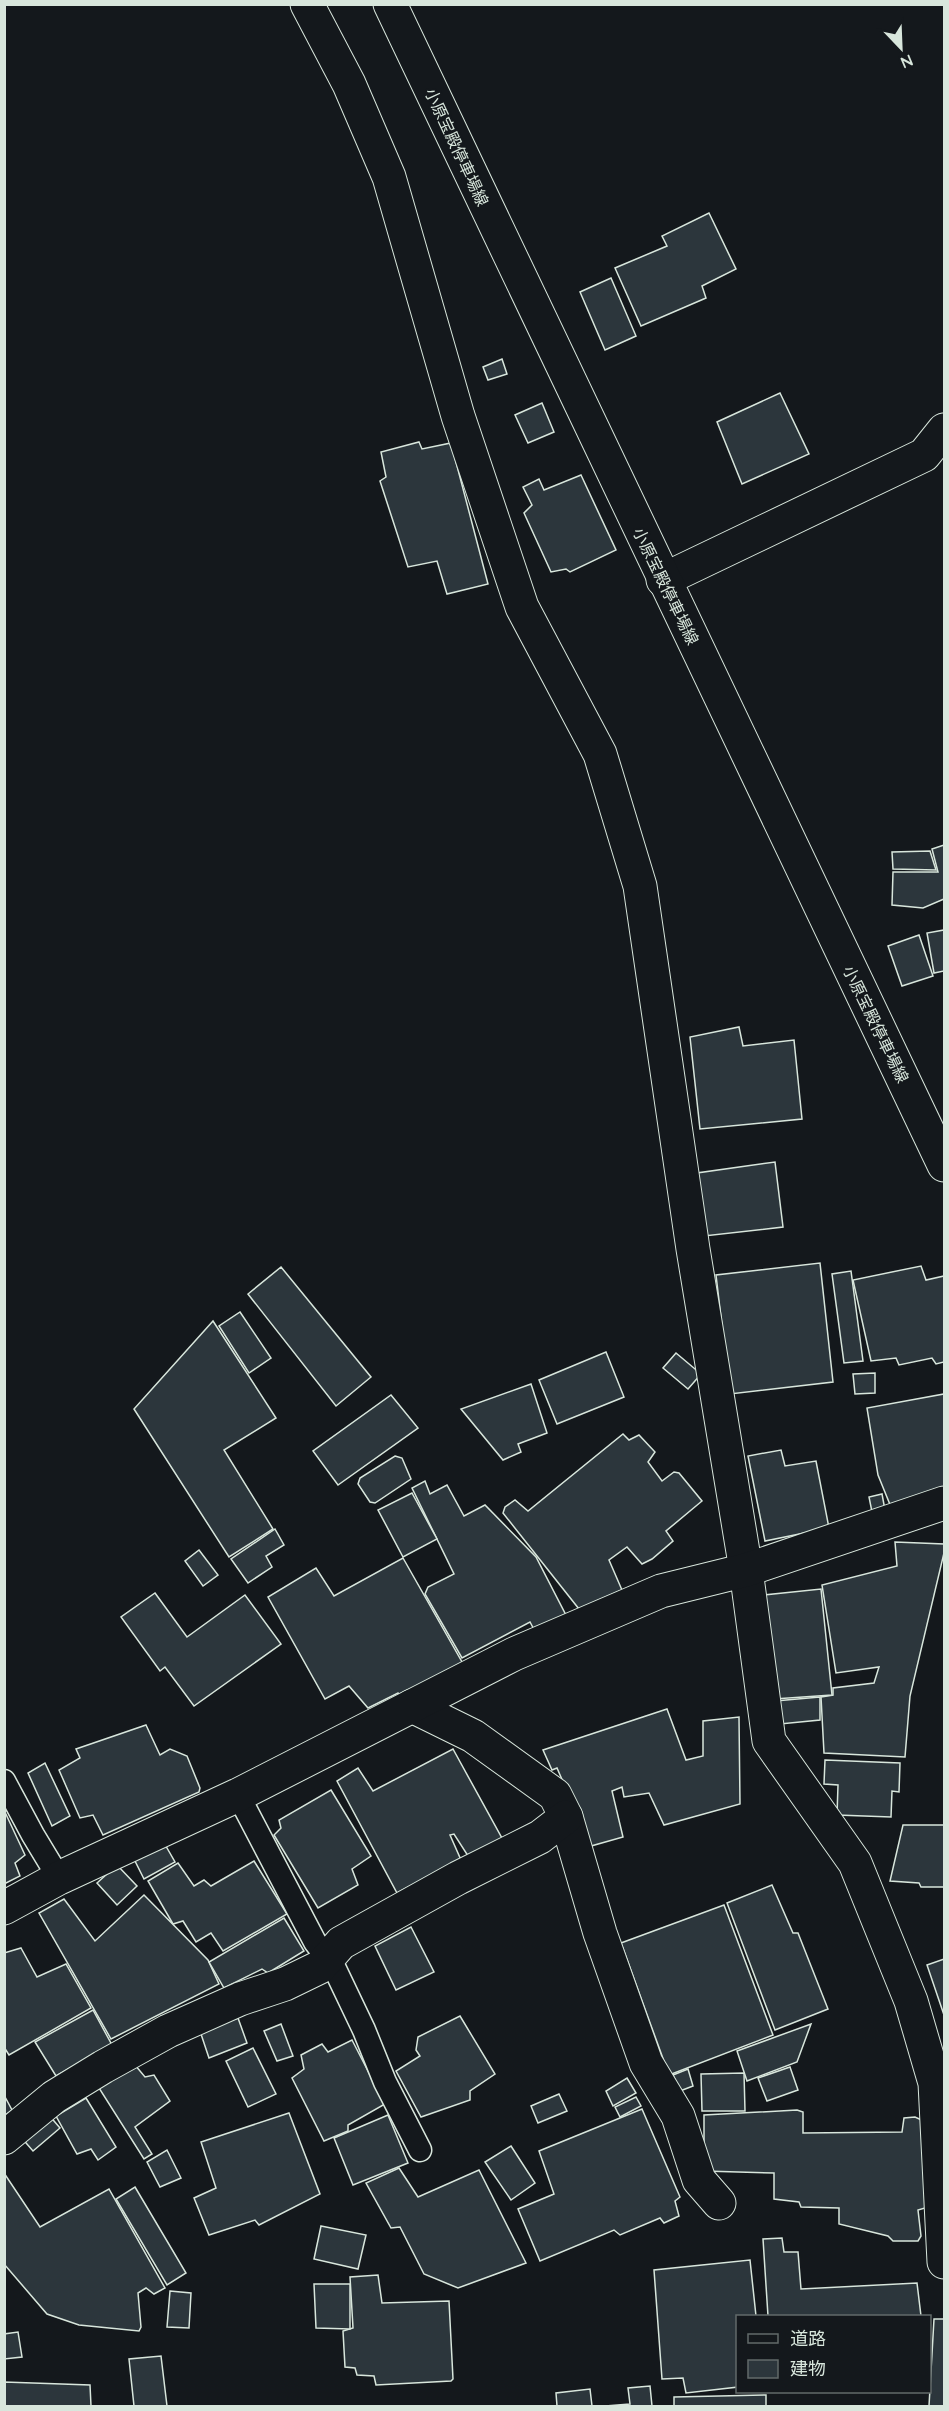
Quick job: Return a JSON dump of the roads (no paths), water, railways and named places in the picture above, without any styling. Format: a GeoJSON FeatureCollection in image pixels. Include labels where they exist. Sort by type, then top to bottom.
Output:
{"type":"FeatureCollection","features":[{"type":"Feature","properties":{"kind":"street"},"geometry":{"type":"LineString","coordinates":[[307,4],[349,84],[389,177],[458,416],[522,607],[600,754],[640,886],[693,1249],[746,1570],[769,1741],[855,1863],[911,2001],[935,2083],[945,2262]]}},
{"type":"Feature","properties":{"kind":"street","name":"小原宝殿停車場線"},"geometry":{"type":"LineString","coordinates":[[390,4],[663,580],[945,1165]]}},
{"type":"Feature","properties":{"kind":"street"},"geometry":{"type":"LineString","coordinates":[[663,580],[924,455],[945,430]]}},
{"type":"Feature","properties":{"kind":"street"},"geometry":{"type":"LineString","coordinates":[[4,1908],[59,1878],[238,1796],[514,1654],[661,1591],[746,1570],[945,1503]]}},
{"type":"Feature","properties":{"kind":"street"},"geometry":{"type":"LineString","coordinates":[[412,1706],[472,1736],[555,1795],[566,1817],[596,1923],[646,2063],[678,2116],[699,2180],[719,2203]]}},
{"type":"Feature","properties":{"kind":"street"},"geometry":{"type":"LineString","coordinates":[[4,2138],[54,2097],[168,2031],[320,1967],[341,1943],[458,1878],[540,1837],[566,1817]]}},
{"type":"Feature","properties":{"kind":"lane"},"geometry":{"type":"LineString","coordinates":[[4,1781],[59,1878]]}},
{"type":"Feature","properties":{"kind":"lane"},"geometry":{"type":"LineString","coordinates":[[238,1796],[306,1925],[326,1958],[333,1965],[364,2030],[385,2082],[420,2150]]}}]}
